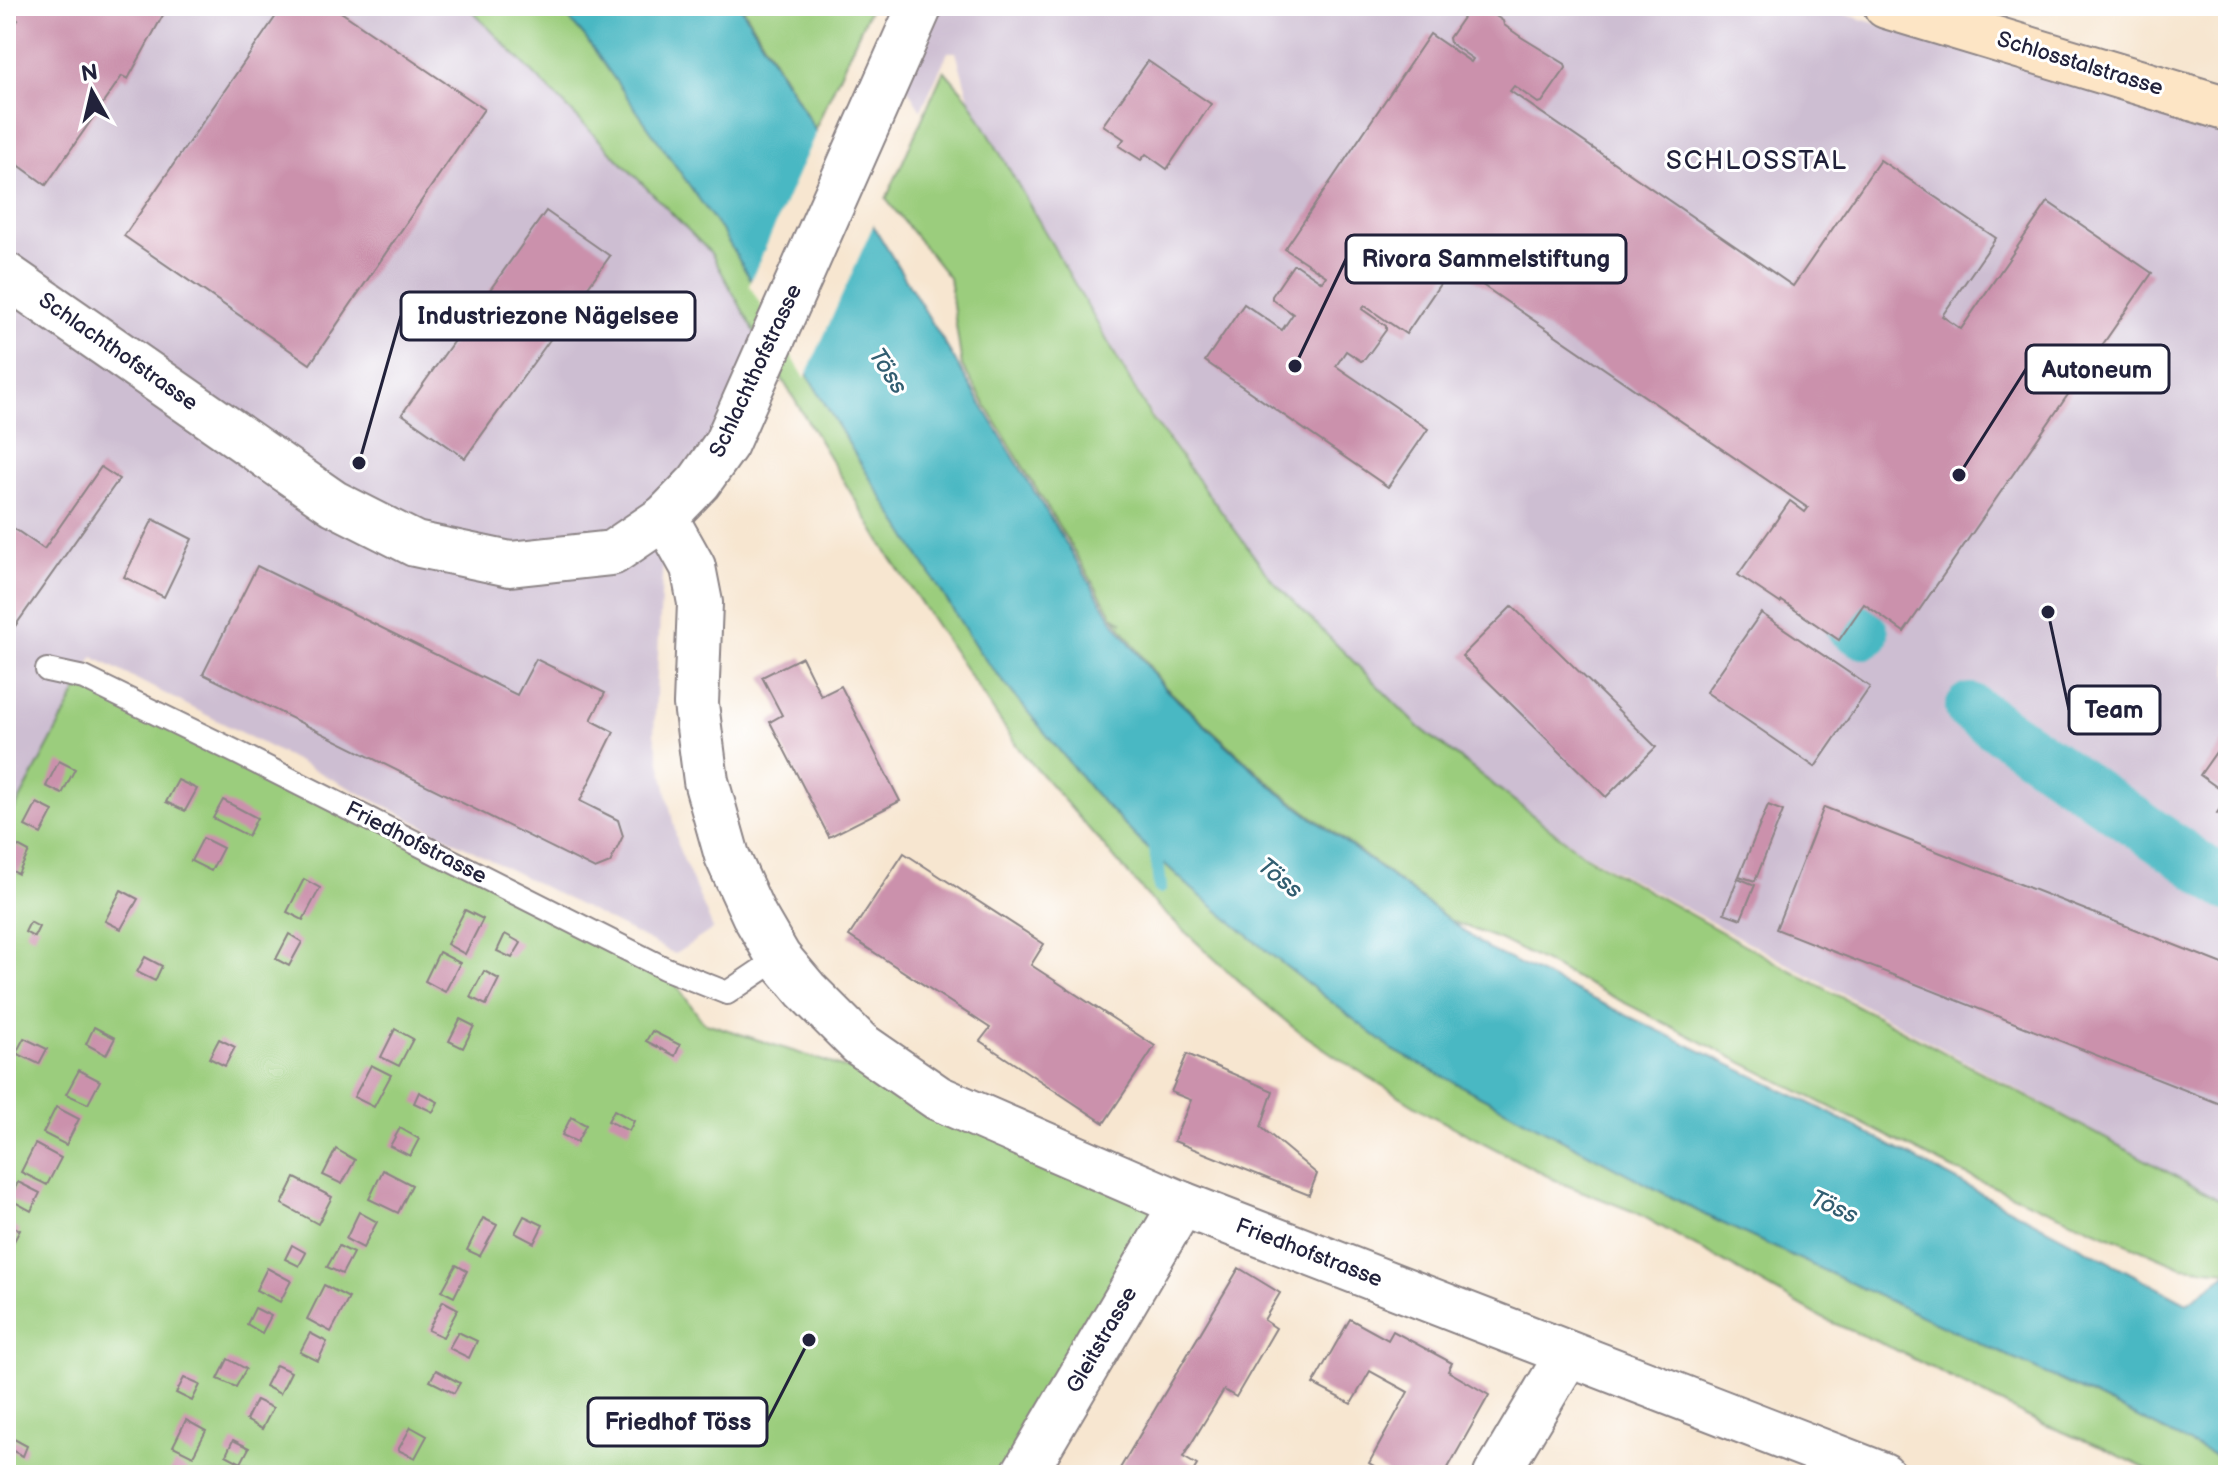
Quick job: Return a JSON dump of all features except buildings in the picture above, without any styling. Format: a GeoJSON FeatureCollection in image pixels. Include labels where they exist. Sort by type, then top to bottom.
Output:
{"type":"FeatureCollection","features":[{"type":"Feature","properties":{"kind":"main road","name":"Schlosstalstrasse"},"geometry":{"type":"LineString","coordinates":[[1886,6],[2228,109]]}},
{"type":"Feature","properties":{"kind":"street","name":"Schlachthofstrasse"},"geometry":{"type":"LineString","coordinates":[[6,275],[334,503],[415,544],[510,564],[612,553],[665,517],[699,482],[726,444],[920,6]]}},
{"type":"Feature","properties":{"kind":"street","name":"Friedhofstrasse"},"geometry":{"type":"LineString","coordinates":[[665,517],[693,567],[700,603],[696,704],[706,781],[727,856],[754,915],[779,958],[860,1044],[938,1098],[1182,1204],[1883,1475]]}},
{"type":"Feature","properties":{"kind":"street","name":"Gleitstrasse"},"geometry":{"type":"LineString","coordinates":[[1023,1475],[1182,1204]]}},
{"type":"Feature","properties":{"kind":"street"},"geometry":{"type":"LineString","coordinates":[[1496,1475],[1568,1354]]}},
{"type":"Feature","properties":{"kind":"lane","name":"Friedhofstrasse"},"geometry":{"type":"LineString","coordinates":[[47,670],[84,678],[650,961],[727,993],[779,958]]}},
{"type":"Feature","properties":{"kind":"shaded area"},"geometry":{"type":"Polygon","coordinates":[[[6,6],[467,6],[711,253],[767,354],[665,518],[654,734],[679,849],[713,929],[675,954],[93,657],[12,816],[6,812],[6,6]]]}},
{"type":"Feature","properties":{"kind":"shaded area"},"geometry":{"type":"Polygon","coordinates":[[[920,6],[1818,6],[2228,131],[2228,1204],[1584,853],[1419,727],[1272,579],[1150,413],[969,98],[956,52],[948,52],[921,110],[893,66],[920,6]]]}},
{"type":"Feature","properties":{"kind":"green space"},"geometry":{"type":"Polygon","coordinates":[[[467,6],[558,6],[585,37],[723,233],[855,454],[980,653],[1094,793],[1191,888],[1393,1050],[1709,1217],[2079,1389],[2228,1462],[2228,1475],[2159,1475],[2038,1422],[1894,1349],[1826,1320],[1637,1213],[1561,1183],[1430,1115],[1294,1028],[1246,988],[1152,901],[1019,749],[888,554],[767,354],[711,253],[467,6]]]}},
{"type":"Feature","properties":{"kind":"green space"},"geometry":{"type":"Polygon","coordinates":[[[742,6],[871,6],[815,129],[742,6]]]}},
{"type":"Feature","properties":{"kind":"green space"},"geometry":{"type":"Polygon","coordinates":[[[944,70],[969,99],[1149,414],[1272,580],[1419,727],[1584,855],[1779,964],[2228,1204],[2228,1271],[2182,1267],[1952,1169],[1501,940],[1451,921],[1279,791],[1164,686],[1114,618],[1123,622],[1113,616],[962,366],[949,278],[886,199],[944,70]]]}},
{"type":"Feature","properties":{"kind":"green space"},"geometry":{"type":"Polygon","coordinates":[[[84,678],[664,968],[703,1022],[938,1098],[1182,1204],[1023,1475],[6,1475],[6,826],[84,678]]]}},
{"type":"Feature","properties":{"kind":"water","name":"Töss"},"geometry":{"type":"Polygon","coordinates":[[[558,6],[740,6],[1113,621],[1164,688],[1279,793],[1488,949],[1818,1107],[2187,1303],[2228,1273],[2228,1462],[2079,1389],[1709,1217],[1393,1050],[1191,888],[1094,793],[980,653],[855,454],[723,233],[585,37],[558,6]]]}},
{"type":"Feature","properties":{"kind":"pier"},"geometry":{"type":"Polygon","coordinates":[[[819,126],[876,219],[805,378],[749,285],[819,126]]]}},
{"type":"Feature","properties":{"kind":"waterway"},"geometry":{"type":"LineString","coordinates":[[1850,625],[1864,634]]}},
{"type":"Feature","properties":{"kind":"waterway"},"geometry":{"type":"LineString","coordinates":[[1970,708],[2228,886]]}},
{"type":"Feature","properties":{"kind":"waterway"},"geometry":{"type":"LineString","coordinates":[[1155,840],[1160,887]]}},
{"type":"Feature","properties":{"kind":"place","name":"Rivora Sammelstiftung"},"geometry":{"type":"Point","coordinates":[1295,366]}},
{"type":"Feature","properties":{"kind":"place","name":"Industriezone Nägelsee"},"geometry":{"type":"Point","coordinates":[359,463]}},
{"type":"Feature","properties":{"kind":"place","name":"Autoneum"},"geometry":{"type":"Point","coordinates":[1959,475]}},
{"type":"Feature","properties":{"kind":"place","name":"Team"},"geometry":{"type":"Point","coordinates":[2048,612]}},
{"type":"Feature","properties":{"kind":"place","name":"Friedhof Töss"},"geometry":{"type":"Point","coordinates":[809,1340]}},
{"type":"Feature","properties":{"kind":"district","name":"SCHLOSSTAL"},"geometry":{"type":"Point","coordinates":[1757,161]}}]}
